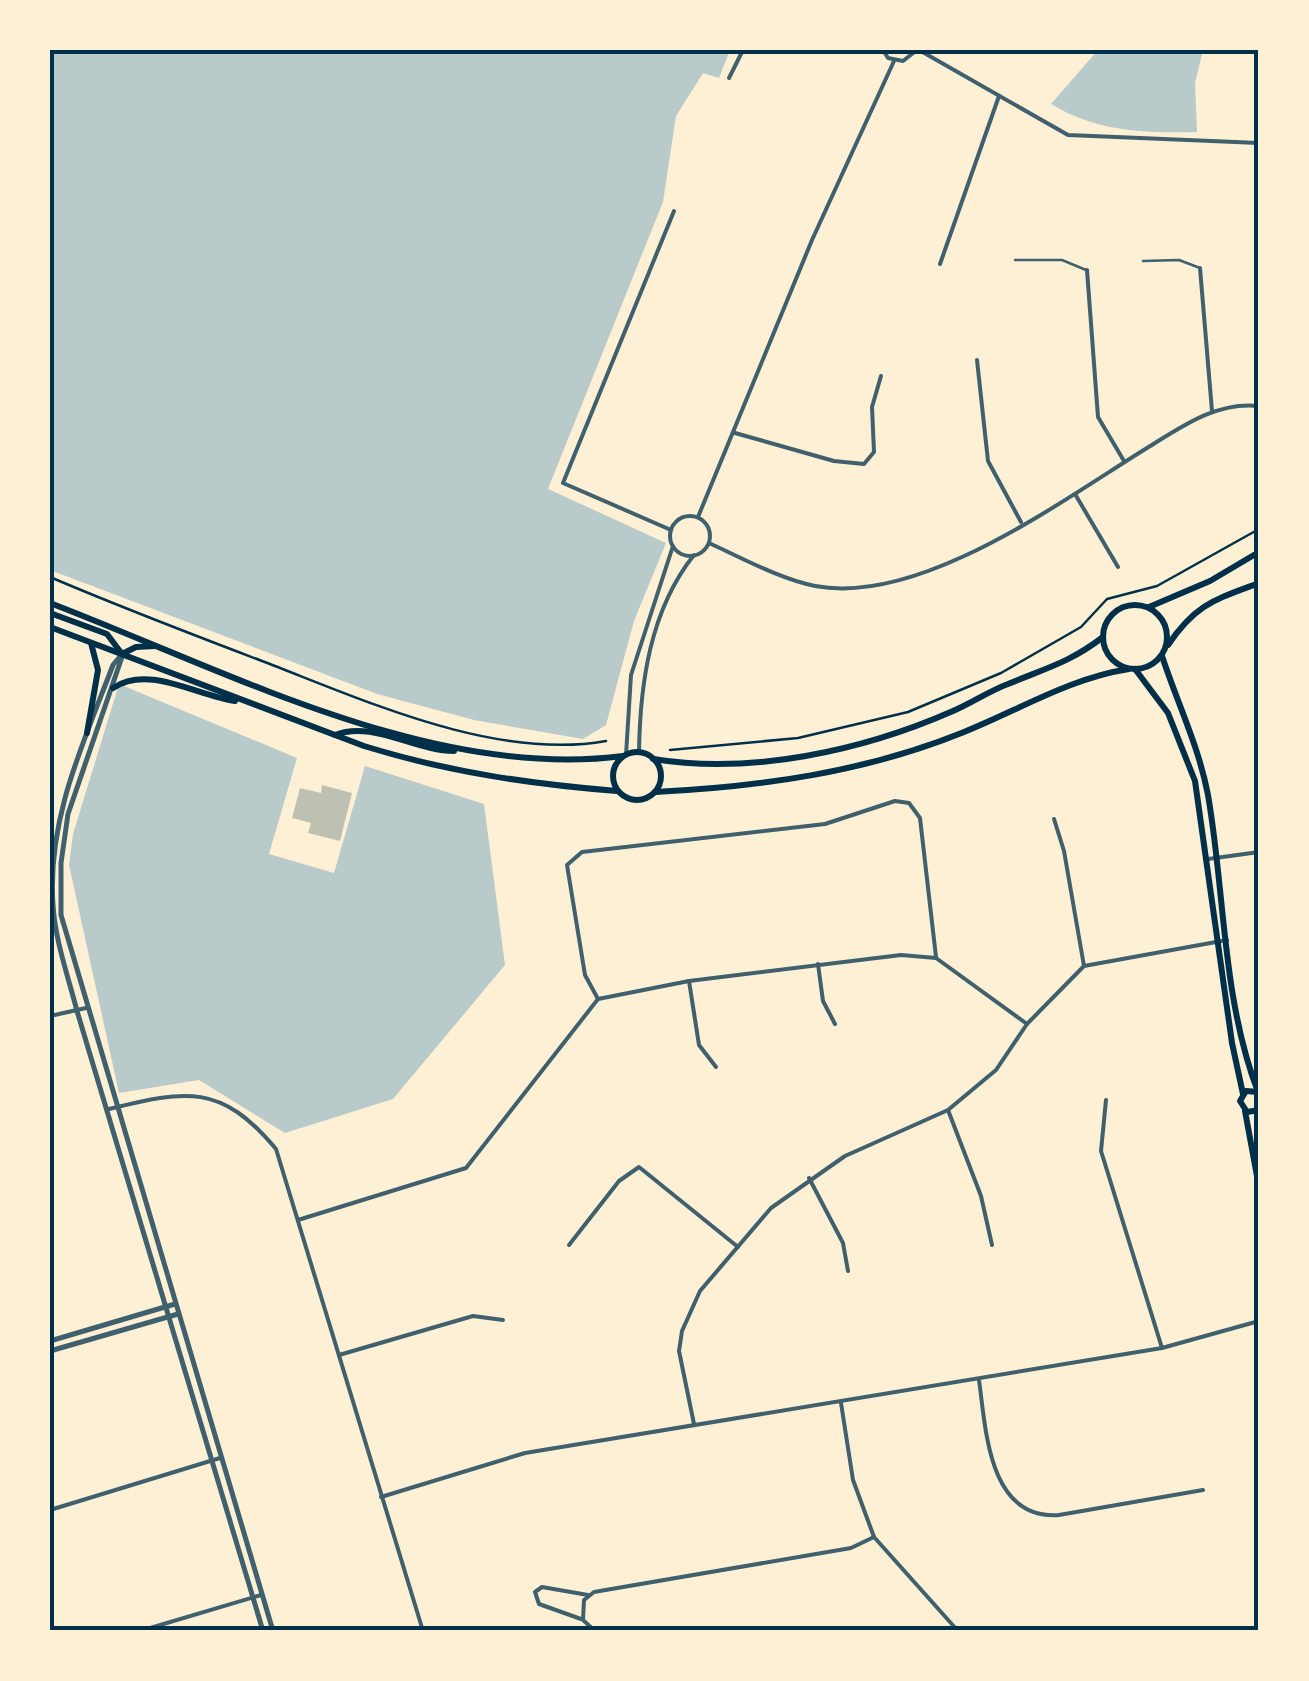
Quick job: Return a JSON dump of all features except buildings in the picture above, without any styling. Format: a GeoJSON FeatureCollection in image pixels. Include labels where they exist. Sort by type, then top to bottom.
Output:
{"type":"FeatureCollection","features":[{"type":"Feature","properties":{"kind":"main road"},"geometry":{"type":"LineString","coordinates":[[334,735],[361,730],[438,751],[571,763],[639,752],[654,759],[702,767],[848,746],[924,722],[1009,683],[1054,669],[1103,637],[1110,618],[1118,610],[1148,608],[1210,581],[1259,552]]}},
{"type":"Feature","properties":{"kind":"main road"},"geometry":{"type":"LineString","coordinates":[[1259,584],[1211,600],[1194,612],[1162,656],[1201,770],[1217,858],[1222,940],[1243,1094],[1241,1105],[1246,1111],[1259,1187]]}},
{"type":"Feature","properties":{"kind":"main road"},"geometry":{"type":"LineString","coordinates":[[50,603],[351,719],[470,751]]}},
{"type":"Feature","properties":{"kind":"main road"},"geometry":{"type":"LineString","coordinates":[[1148,608],[1164,624],[1166,646]]}},
{"type":"Feature","properties":{"kind":"main road"},"geometry":{"type":"LineString","coordinates":[[50,613],[107,634],[122,654]]}},
{"type":"Feature","properties":{"kind":"main road"},"geometry":{"type":"LineString","coordinates":[[50,627],[334,735],[476,775],[617,790],[638,801],[655,792],[777,782],[860,766],[962,733],[1085,678],[1132,669],[1162,656]]}},
{"type":"Feature","properties":{"kind":"main road"},"geometry":{"type":"LineString","coordinates":[[1103,637],[1116,662],[1132,669],[1160,698],[1186,750],[1243,1050],[1258,1092],[1243,1094]]}},
{"type":"Feature","properties":{"kind":"main road"},"geometry":{"type":"LineString","coordinates":[[87,733],[98,670],[92,643]]}},
{"type":"Feature","properties":{"kind":"main road"},"geometry":{"type":"LineString","coordinates":[[122,654],[136,647],[171,649]]}},
{"type":"Feature","properties":{"kind":"main road"},"geometry":{"type":"LineString","coordinates":[[113,688],[148,679],[246,702]]}},
{"type":"Feature","properties":{"kind":"main road"},"geometry":{"type":"LineString","coordinates":[[617,790],[612,776],[625,756]]}},
{"type":"Feature","properties":{"kind":"main road"},"geometry":{"type":"LineString","coordinates":[[654,759],[661,773],[655,792]]}},
{"type":"Feature","properties":{"kind":"main road"},"geometry":{"type":"LineString","coordinates":[[1246,1111],[1259,1110]]}},
{"type":"Feature","properties":{"kind":"street"},"geometry":{"type":"LineString","coordinates":[[729,78],[743,50]]}},
{"type":"Feature","properties":{"kind":"street"},"geometry":{"type":"LineString","coordinates":[[882,50],[894,60],[909,59],[918,50],[1068,136],[1259,142]]}},
{"type":"Feature","properties":{"kind":"street"},"geometry":{"type":"LineString","coordinates":[[698,517],[812,240],[894,60]]}},
{"type":"Feature","properties":{"kind":"street"},"geometry":{"type":"LineString","coordinates":[[940,264],[1000,96]]}},
{"type":"Feature","properties":{"kind":"street"},"geometry":{"type":"LineString","coordinates":[[672,530],[563,483],[674,210]]}},
{"type":"Feature","properties":{"kind":"street"},"geometry":{"type":"LineString","coordinates":[[1200,268],[1212,411]]}},
{"type":"Feature","properties":{"kind":"street"},"geometry":{"type":"LineString","coordinates":[[1086,270],[1098,417],[1124,462]]}},
{"type":"Feature","properties":{"kind":"street"},"geometry":{"type":"LineString","coordinates":[[978,360],[988,461],[1022,524]]}},
{"type":"Feature","properties":{"kind":"street"},"geometry":{"type":"LineString","coordinates":[[734,433],[834,461],[864,464],[874,452],[874,392],[881,376]]}},
{"type":"Feature","properties":{"kind":"street"},"geometry":{"type":"LineString","coordinates":[[709,544],[815,586],[878,587],[914,579],[1022,524],[1212,411],[1259,406]]}},
{"type":"Feature","properties":{"kind":"street"},"geometry":{"type":"LineString","coordinates":[[1074,492],[1118,567]]}},
{"type":"Feature","properties":{"kind":"street"},"geometry":{"type":"LineString","coordinates":[[625,756],[626,711],[640,640],[673,546],[672,530],[679,520],[698,517]]}},
{"type":"Feature","properties":{"kind":"street"},"geometry":{"type":"LineString","coordinates":[[639,752],[645,662],[680,572],[709,544],[710,531],[698,517]]}},
{"type":"Feature","properties":{"kind":"street"},"geometry":{"type":"LineString","coordinates":[[673,546],[694,555]]}},
{"type":"Feature","properties":{"kind":"street"},"geometry":{"type":"LineString","coordinates":[[122,654],[68,814],[55,916],[118,1107],[273,1631]]}},
{"type":"Feature","properties":{"kind":"street"},"geometry":{"type":"LineString","coordinates":[[122,654],[113,666],[87,733],[57,826],[55,916],[77,1011],[263,1631]]}},
{"type":"Feature","properties":{"kind":"street"},"geometry":{"type":"LineString","coordinates":[[598,999],[585,975],[567,865],[582,852],[825,824],[894,801],[909,803],[920,818],[936,958]]}},
{"type":"Feature","properties":{"kind":"street"},"geometry":{"type":"LineString","coordinates":[[1054,819],[1064,851],[1084,966]]}},
{"type":"Feature","properties":{"kind":"street"},"geometry":{"type":"LineString","coordinates":[[1208,859],[1259,852]]}},
{"type":"Feature","properties":{"kind":"street"},"geometry":{"type":"LineString","coordinates":[[694,1425],[680,1350],[682,1331],[700,1292],[771,1208],[844,1156],[948,1110],[996,1070],[1028,1024],[1084,966],[1222,940]]}},
{"type":"Feature","properties":{"kind":"street"},"geometry":{"type":"LineString","coordinates":[[298,1220],[466,1168],[598,999],[689,981],[901,955],[936,958],[1028,1024]]}},
{"type":"Feature","properties":{"kind":"street"},"geometry":{"type":"LineString","coordinates":[[818,964],[823,1001],[835,1024]]}},
{"type":"Feature","properties":{"kind":"street"},"geometry":{"type":"LineString","coordinates":[[689,981],[699,1045],[716,1067]]}},
{"type":"Feature","properties":{"kind":"street"},"geometry":{"type":"LineString","coordinates":[[50,1016],[86,1008]]}},
{"type":"Feature","properties":{"kind":"street"},"geometry":{"type":"LineString","coordinates":[[108,1109],[193,1093],[216,1099],[251,1120],[276,1149],[423,1631]]}},
{"type":"Feature","properties":{"kind":"street"},"geometry":{"type":"LineString","coordinates":[[1106,1100],[1101,1151],[1162,1348]]}},
{"type":"Feature","properties":{"kind":"street"},"geometry":{"type":"LineString","coordinates":[[948,1110],[981,1196],[992,1244]]}},
{"type":"Feature","properties":{"kind":"street"},"geometry":{"type":"LineString","coordinates":[[569,1244],[619,1181],[640,1166],[738,1247]]}},
{"type":"Feature","properties":{"kind":"street"},"geometry":{"type":"LineString","coordinates":[[809,1178],[843,1243],[848,1271]]}},
{"type":"Feature","properties":{"kind":"street"},"geometry":{"type":"LineString","coordinates":[[50,1341],[175,1304]]}},
{"type":"Feature","properties":{"kind":"street"},"geometry":{"type":"LineString","coordinates":[[50,1351],[178,1314]]}},
{"type":"Feature","properties":{"kind":"street"},"geometry":{"type":"LineString","coordinates":[[339,1355],[473,1316],[503,1320]]}},
{"type":"Feature","properties":{"kind":"street"},"geometry":{"type":"LineString","coordinates":[[381,1497],[525,1454],[1162,1348],[1259,1321]]}},
{"type":"Feature","properties":{"kind":"street"},"geometry":{"type":"LineString","coordinates":[[979,1380],[993,1468],[1014,1498],[1036,1513],[1059,1515],[1203,1490]]}},
{"type":"Feature","properties":{"kind":"street"},"geometry":{"type":"LineString","coordinates":[[841,1404],[853,1480],[874,1537],[958,1631]]}},
{"type":"Feature","properties":{"kind":"street"},"geometry":{"type":"LineString","coordinates":[[50,1510],[220,1458]]}},
{"type":"Feature","properties":{"kind":"street"},"geometry":{"type":"LineString","coordinates":[[595,1631],[583,1620],[539,1604],[535,1592],[542,1586],[588,1595],[852,1548],[874,1537]]}},
{"type":"Feature","properties":{"kind":"street"},"geometry":{"type":"LineString","coordinates":[[140,1631],[261,1595]]}},
{"type":"Feature","properties":{"kind":"street"},"geometry":{"type":"LineString","coordinates":[[583,1620],[582,1606],[588,1595]]}},
{"type":"Feature","properties":{"kind":"lane"},"geometry":{"type":"LineString","coordinates":[[1015,260],[1062,260],[1086,270]]}},
{"type":"Feature","properties":{"kind":"lane"},"geometry":{"type":"LineString","coordinates":[[1143,261],[1179,260],[1200,268]]}},
{"type":"Feature","properties":{"kind":"path"},"geometry":{"type":"LineString","coordinates":[[670,750],[798,738],[908,712],[1000,673],[1081,628],[1108,599],[1157,586],[1259,529]]}},
{"type":"Feature","properties":{"kind":"path"},"geometry":{"type":"LineString","coordinates":[[50,577],[300,675],[460,731],[517,741],[606,740]]}},
{"type":"Feature","properties":{"kind":"shaded area"},"geometry":{"type":"Polygon","coordinates":[[[50,50],[730,50],[719,78],[703,73],[676,116],[663,202],[548,489],[666,543],[634,621],[606,725],[583,739],[474,720],[377,694],[50,570],[50,50]]]}},
{"type":"Feature","properties":{"kind":"shaded area"},"geometry":{"type":"Polygon","coordinates":[[[1098,50],[1203,50],[1195,83],[1197,132],[1121,129],[1086,120],[1051,104],[1098,50]]]}},
{"type":"Feature","properties":{"kind":"shaded area"},"geometry":{"type":"Polygon","coordinates":[[[119,684],[297,758],[269,854],[334,873],[365,766],[484,804],[505,965],[393,1099],[285,1133],[199,1080],[119,1093],[69,865],[73,834],[119,684]]]}}]}
